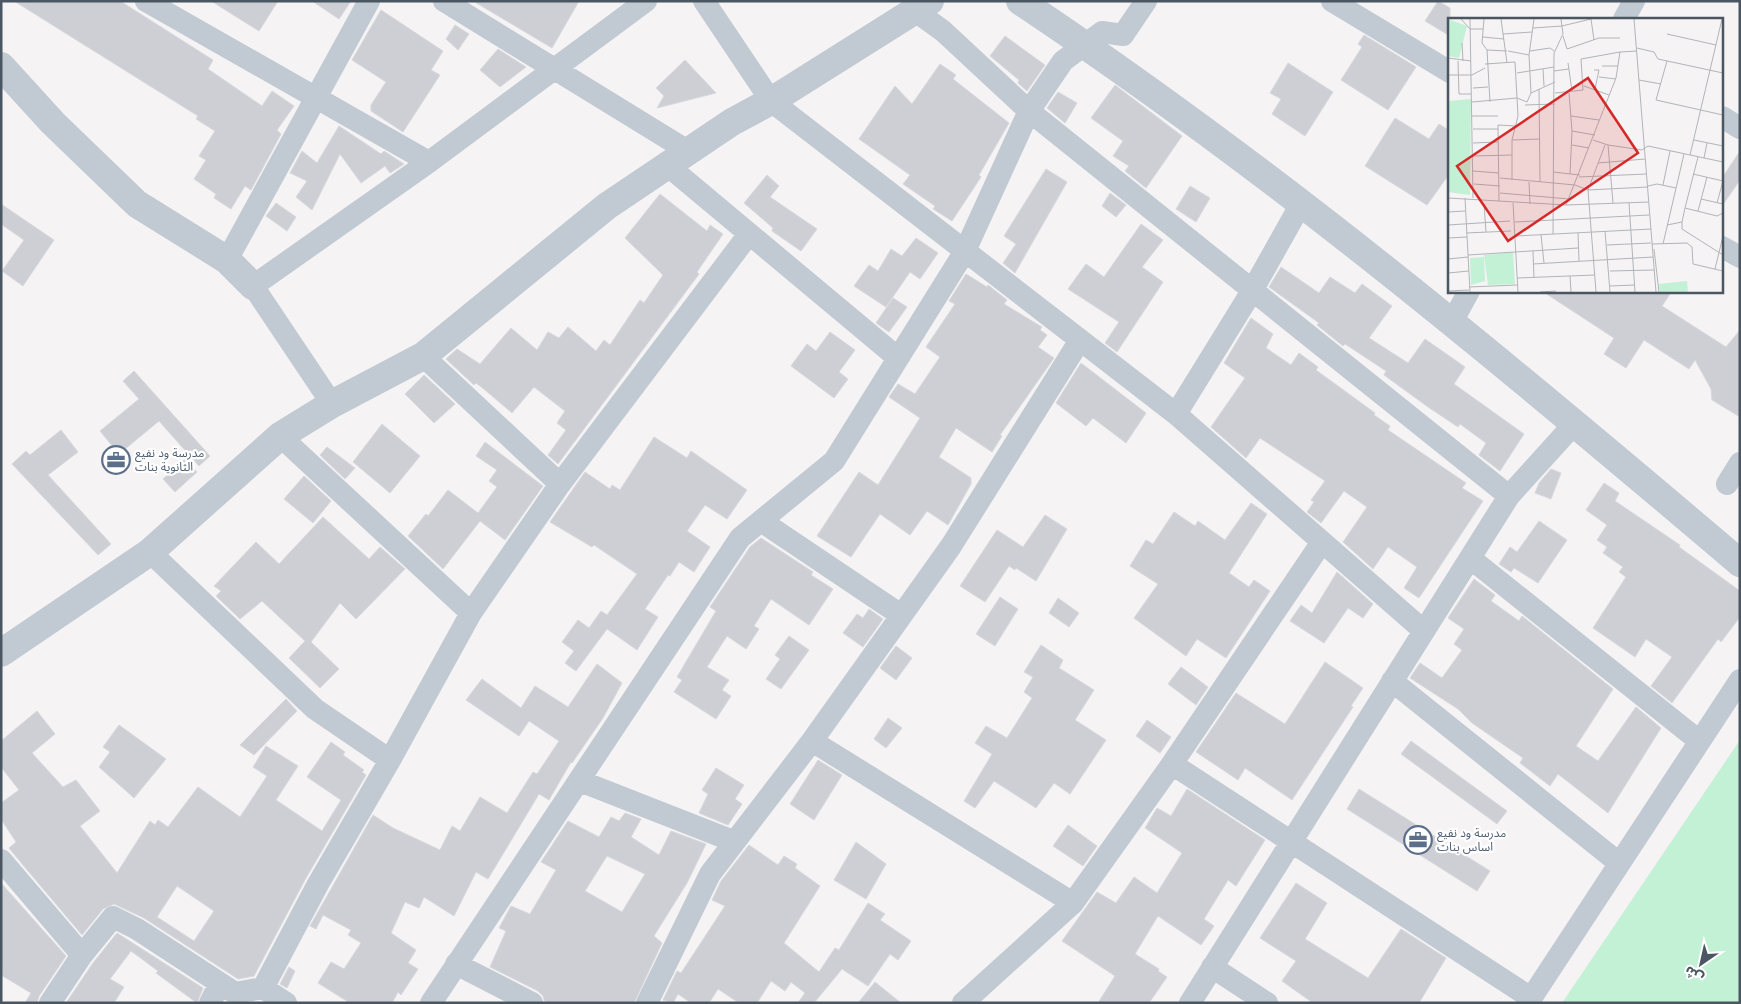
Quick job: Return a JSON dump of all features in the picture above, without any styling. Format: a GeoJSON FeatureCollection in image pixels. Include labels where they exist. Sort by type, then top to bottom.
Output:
{"type":"FeatureCollection","features":[{"type":"Feature","properties":{"kind":"street"},"geometry":{"type":"LineString","coordinates":[[146,1],[318,97],[429,162]]}},
{"type":"Feature","properties":{"kind":"street"},"geometry":{"type":"LineString","coordinates":[[227,260],[369,1]]}},
{"type":"Feature","properties":{"kind":"street"},"geometry":{"type":"LineString","coordinates":[[444,1],[554,69],[678,158],[749,234],[898,358]]}},
{"type":"Feature","properties":{"kind":"street"},"geometry":{"type":"LineString","coordinates":[[253,286],[429,162],[646,1]]}},
{"type":"Feature","properties":{"kind":"street"},"geometry":{"type":"LineString","coordinates":[[704,1],[771,101],[1176,414],[1424,631]]}},
{"type":"Feature","properties":{"kind":"street"},"geometry":{"type":"LineString","coordinates":[[1020,1],[1085,45],[1302,202],[1575,422],[1740,563]]}},
{"type":"Feature","properties":{"kind":"street"},"geometry":{"type":"LineString","coordinates":[[431,1003],[740,538],[834,461],[965,251],[1029,111],[1063,61],[1102,32],[1123,36],[1146,1]]}},
{"type":"Feature","properties":{"kind":"street"},"geometry":{"type":"LineString","coordinates":[[1332,1],[1448,71]]}},
{"type":"Feature","properties":{"kind":"street"},"geometry":{"type":"LineString","coordinates":[[1625,18],[1634,1]]}},
{"type":"Feature","properties":{"kind":"street"},"geometry":{"type":"LineString","coordinates":[[1,653],[150,552],[280,436],[332,404],[423,356],[607,206],[732,122],[771,101],[922,5],[943,31],[1029,111],[1509,496]]}},
{"type":"Feature","properties":{"kind":"street"},"geometry":{"type":"LineString","coordinates":[[1,66],[53,123],[137,204],[227,260],[253,286],[332,404]]}},
{"type":"Feature","properties":{"kind":"street"},"geometry":{"type":"LineString","coordinates":[[1724,118],[1740,128]]}},
{"type":"Feature","properties":{"kind":"street"},"geometry":{"type":"LineString","coordinates":[[1176,414],[1252,291],[1302,202]]}},
{"type":"Feature","properties":{"kind":"street"},"geometry":{"type":"LineString","coordinates":[[263,988],[318,884],[390,760],[471,613],[560,484],[749,234]]}},
{"type":"Feature","properties":{"kind":"street"},"geometry":{"type":"LineString","coordinates":[[1724,248],[1740,257]]}},
{"type":"Feature","properties":{"kind":"street"},"geometry":{"type":"LineString","coordinates":[[1452,322],[1468,292]]}},
{"type":"Feature","properties":{"kind":"street"},"geometry":{"type":"LineString","coordinates":[[647,1003],[710,874],[733,841],[812,740],[951,546],[1080,340]]}},
{"type":"Feature","properties":{"kind":"street"},"geometry":{"type":"LineString","coordinates":[[423,356],[560,484]]}},
{"type":"Feature","properties":{"kind":"street"},"geometry":{"type":"LineString","coordinates":[[1190,1003],[1509,496],[1575,422]]}},
{"type":"Feature","properties":{"kind":"street"},"geometry":{"type":"LineString","coordinates":[[280,436],[471,613]]}},
{"type":"Feature","properties":{"kind":"street"},"geometry":{"type":"LineString","coordinates":[[1727,484],[1740,463]]}},
{"type":"Feature","properties":{"kind":"street"},"geometry":{"type":"LineString","coordinates":[[761,520],[901,616]]}},
{"type":"Feature","properties":{"kind":"street"},"geometry":{"type":"LineString","coordinates":[[963,1003],[1073,903],[1172,764],[1322,542]]}},
{"type":"Feature","properties":{"kind":"street"},"geometry":{"type":"LineString","coordinates":[[150,552],[315,710],[390,760]]}},
{"type":"Feature","properties":{"kind":"street"},"geometry":{"type":"LineString","coordinates":[[1470,558],[1698,740]]}},
{"type":"Feature","properties":{"kind":"street"},"geometry":{"type":"LineString","coordinates":[[1172,764],[1529,1000],[1698,740],[1740,680]]}},
{"type":"Feature","properties":{"kind":"street"},"geometry":{"type":"LineString","coordinates":[[1392,681],[1619,863]]}},
{"type":"Feature","properties":{"kind":"street"},"geometry":{"type":"LineString","coordinates":[[812,740],[1073,903]]}},
{"type":"Feature","properties":{"kind":"street"},"geometry":{"type":"LineString","coordinates":[[580,781],[733,841]]}},
{"type":"Feature","properties":{"kind":"street"},"geometry":{"type":"LineString","coordinates":[[1,860],[82,955]]}},
{"type":"Feature","properties":{"kind":"street"},"geometry":{"type":"LineString","coordinates":[[50,1003],[82,955],[114,917],[137,929],[215,993],[235,993],[263,988],[286,1003]]}},
{"type":"Feature","properties":{"kind":"street"},"geometry":{"type":"LineString","coordinates":[[456,964],[532,1003]]}},
{"type":"Feature","properties":{"kind":"street"},"geometry":{"type":"LineString","coordinates":[[1212,967],[1267,1003]]}},
{"type":"Feature","properties":{"kind":"green space"},"geometry":{"type":"Polygon","coordinates":[[[1740,740],[1740,1003],[1562,1003],[1740,740]]]}},
{"type":"Feature","properties":{"kind":"building"},"geometry":{"type":"Polygon","coordinates":[[[14,1],[120,1],[213,60],[208,69],[262,106],[272,91],[294,106],[277,130],[281,134],[251,190],[245,186],[231,209],[214,198],[216,194],[194,179],[206,160],[199,156],[215,131],[196,119],[198,116],[14,1]]]}},
{"type":"Feature","properties":{"kind":"building"},"geometry":{"type":"Polygon","coordinates":[[[211,1],[278,1],[259,31],[211,1]]]}},
{"type":"Feature","properties":{"kind":"building"},"geometry":{"type":"Polygon","coordinates":[[[312,1],[351,1],[339,19],[312,1]]]}},
{"type":"Feature","properties":{"kind":"building"},"geometry":{"type":"Polygon","coordinates":[[[473,1],[579,1],[552,48],[473,1]]]}},
{"type":"Feature","properties":{"kind":"building"},"geometry":{"type":"Polygon","coordinates":[[[1438,1],[1450,8],[1448,35],[1425,21],[1438,1]]]}},
{"type":"Feature","properties":{"kind":"building"},"geometry":{"type":"Polygon","coordinates":[[[381,10],[443,51],[431,70],[440,75],[403,132],[371,111],[371,105],[386,82],[352,60],[381,10]]]}},
{"type":"Feature","properties":{"kind":"building"},"geometry":{"type":"Polygon","coordinates":[[[455,25],[469,34],[458,50],[446,39],[455,25]]]}},
{"type":"Feature","properties":{"kind":"building"},"geometry":{"type":"Polygon","coordinates":[[[1364,35],[1416,67],[1388,110],[1341,80],[1362,47],[1358,44],[1364,35]]]}},
{"type":"Feature","properties":{"kind":"building"},"geometry":{"type":"Polygon","coordinates":[[[1005,36],[1045,65],[1027,91],[1018,83],[1019,80],[990,56],[1005,36]]]}},
{"type":"Feature","properties":{"kind":"building"},"geometry":{"type":"Polygon","coordinates":[[[498,49],[526,67],[500,87],[480,70],[498,49]]]}},
{"type":"Feature","properties":{"kind":"building"},"geometry":{"type":"Polygon","coordinates":[[[685,60],[716,93],[657,108],[664,96],[656,88],[685,60]]]}},
{"type":"Feature","properties":{"kind":"building"},"geometry":{"type":"Polygon","coordinates":[[[1288,63],[1333,92],[1305,136],[1272,114],[1281,99],[1270,93],[1288,63]]]}},
{"type":"Feature","properties":{"kind":"building"},"geometry":{"type":"Polygon","coordinates":[[[940,64],[956,75],[953,79],[1009,123],[979,175],[981,177],[952,221],[933,209],[935,206],[903,184],[910,175],[859,139],[895,86],[912,104],[940,64]]]}},
{"type":"Feature","properties":{"kind":"building"},"geometry":{"type":"Polygon","coordinates":[[[1115,85],[1182,136],[1146,188],[1125,171],[1129,166],[1113,156],[1123,141],[1091,118],[1115,85]]]}},
{"type":"Feature","properties":{"kind":"building"},"geometry":{"type":"Polygon","coordinates":[[[1058,92],[1077,103],[1065,123],[1047,108],[1058,92]]]}},
{"type":"Feature","properties":{"kind":"building"},"geometry":{"type":"Polygon","coordinates":[[[1395,118],[1429,139],[1439,124],[1448,130],[1448,176],[1427,205],[1365,166],[1395,118]]]}},
{"type":"Feature","properties":{"kind":"building"},"geometry":{"type":"Polygon","coordinates":[[[339,126],[381,154],[384,151],[404,164],[390,173],[385,166],[361,183],[340,154],[312,210],[296,197],[307,181],[290,173],[302,151],[317,163],[339,126]]]}},
{"type":"Feature","properties":{"kind":"building"},"geometry":{"type":"Polygon","coordinates":[[[1740,151],[1740,180],[1724,203],[1724,175],[1740,151]]]}},
{"type":"Feature","properties":{"kind":"building"},"geometry":{"type":"Polygon","coordinates":[[[1046,169],[1067,182],[1015,273],[1003,263],[1016,244],[1004,236],[1046,169]]]}},
{"type":"Feature","properties":{"kind":"building"},"geometry":{"type":"Polygon","coordinates":[[[767,175],[779,186],[770,197],[817,229],[801,251],[772,231],[773,228],[744,203],[767,175]]]}},
{"type":"Feature","properties":{"kind":"building"},"geometry":{"type":"Polygon","coordinates":[[[1190,186],[1210,198],[1196,222],[1176,209],[1190,186]]]}},
{"type":"Feature","properties":{"kind":"building"},"geometry":{"type":"Polygon","coordinates":[[[1110,193],[1126,205],[1116,217],[1102,206],[1110,193]]]}},
{"type":"Feature","properties":{"kind":"building"},"geometry":{"type":"Polygon","coordinates":[[[660,194],[707,231],[710,225],[723,234],[697,272],[699,274],[558,464],[548,455],[566,430],[557,423],[565,411],[534,387],[512,413],[476,383],[474,385],[446,359],[457,349],[480,364],[511,328],[537,350],[548,332],[559,338],[568,327],[596,351],[604,340],[610,345],[640,300],[644,303],[663,275],[625,238],[660,194]]]}},
{"type":"Feature","properties":{"kind":"building"},"geometry":{"type":"Polygon","coordinates":[[[276,203],[296,217],[287,231],[266,216],[276,203]]]}},
{"type":"Feature","properties":{"kind":"building"},"geometry":{"type":"Polygon","coordinates":[[[1,204],[54,240],[23,286],[2,271],[24,240],[1,224],[1,204]]]}},
{"type":"Feature","properties":{"kind":"building"},"geometry":{"type":"Polygon","coordinates":[[[1141,224],[1163,240],[1142,267],[1163,282],[1117,352],[1105,343],[1119,322],[1068,289],[1086,264],[1104,277],[1141,224]]]}},
{"type":"Feature","properties":{"kind":"building"},"geometry":{"type":"Polygon","coordinates":[[[916,238],[938,253],[920,279],[910,272],[886,307],[854,286],[869,265],[878,271],[891,249],[902,256],[916,238]]]}},
{"type":"Feature","properties":{"kind":"building"},"geometry":{"type":"Polygon","coordinates":[[[1281,267],[1319,293],[1330,277],[1355,293],[1362,284],[1392,306],[1369,338],[1408,363],[1425,339],[1465,367],[1454,384],[1524,434],[1500,471],[1479,455],[1486,443],[1460,424],[1458,427],[1428,407],[1384,375],[1386,371],[1345,344],[1343,346],[1317,325],[1319,323],[1269,287],[1281,267]]]}},
{"type":"Feature","properties":{"kind":"building"},"geometry":{"type":"Polygon","coordinates":[[[966,274],[987,287],[988,285],[1007,300],[1004,304],[1042,327],[1040,330],[1047,335],[1038,347],[1054,358],[1000,435],[1002,436],[992,452],[956,428],[939,457],[971,478],[971,484],[948,525],[927,511],[910,535],[880,514],[851,557],[817,536],[859,472],[878,485],[920,418],[889,397],[898,384],[915,394],[940,357],[926,347],[955,304],[949,301],[966,274]]]}},
{"type":"Feature","properties":{"kind":"building"},"geometry":{"type":"Polygon","coordinates":[[[1544,292],[1671,292],[1662,306],[1726,347],[1740,330],[1740,417],[1712,400],[1711,389],[1695,360],[1689,369],[1644,340],[1626,368],[1604,354],[1614,338],[1544,292]]]}},
{"type":"Feature","properties":{"kind":"building"},"geometry":{"type":"Polygon","coordinates":[[[893,298],[907,307],[889,332],[876,323],[893,298]]]}},
{"type":"Feature","properties":{"kind":"building"},"geometry":{"type":"Polygon","coordinates":[[[1251,318],[1273,334],[1266,348],[1291,365],[1299,353],[1318,367],[1316,370],[1375,413],[1374,415],[1390,426],[1388,430],[1466,483],[1462,488],[1483,501],[1419,598],[1404,588],[1417,567],[1388,547],[1373,569],[1343,542],[1367,507],[1344,491],[1321,523],[1307,512],[1314,502],[1311,500],[1325,481],[1260,438],[1246,458],[1211,427],[1245,378],[1224,363],[1251,318]]]}},
{"type":"Feature","properties":{"kind":"building"},"geometry":{"type":"Polygon","coordinates":[[[830,332],[855,350],[839,372],[848,379],[834,398],[791,366],[807,344],[816,351],[830,332]]]}},
{"type":"Feature","properties":{"kind":"building"},"geometry":{"type":"Polygon","coordinates":[[[1081,363],[1146,413],[1126,443],[1093,418],[1086,426],[1056,403],[1081,363]]]}},
{"type":"Feature","properties":{"kind":"building"},"geometry":{"type":"Polygon","coordinates":[[[134,371],[210,456],[199,466],[159,421],[119,454],[100,431],[139,399],[123,381],[134,371]]]}},
{"type":"Feature","properties":{"kind":"building"},"geometry":{"type":"Polygon","coordinates":[[[424,375],[455,404],[434,423],[405,394],[424,375]]]}},
{"type":"Feature","properties":{"kind":"building"},"geometry":{"type":"Polygon","coordinates":[[[382,424],[420,456],[390,493],[353,462],[382,424]]]}},
{"type":"Feature","properties":{"kind":"building"},"geometry":{"type":"Polygon","coordinates":[[[61,430],[78,452],[48,475],[111,544],[98,555],[12,464],[26,451],[30,455],[61,430]]]}},
{"type":"Feature","properties":{"kind":"building"},"geometry":{"type":"Polygon","coordinates":[[[654,437],[687,458],[691,451],[747,490],[727,519],[705,505],[687,531],[710,547],[694,572],[679,562],[670,576],[668,575],[645,609],[658,617],[637,650],[607,629],[576,671],[565,663],[574,651],[562,642],[578,620],[589,628],[601,611],[607,615],[637,574],[594,545],[592,547],[550,522],[585,472],[610,489],[612,485],[620,490],[654,437]]]}},
{"type":"Feature","properties":{"kind":"building"},"geometry":{"type":"Polygon","coordinates":[[[485,442],[543,486],[505,540],[480,521],[443,569],[408,536],[426,514],[428,516],[448,490],[478,513],[497,487],[489,481],[497,470],[476,456],[485,442]]]}},
{"type":"Feature","properties":{"kind":"building"},"geometry":{"type":"Polygon","coordinates":[[[327,447],[355,468],[345,479],[320,455],[327,447]]]}},
{"type":"Feature","properties":{"kind":"building"},"geometry":{"type":"Polygon","coordinates":[[[185,459],[197,472],[175,492],[163,479],[185,459]]]}},
{"type":"Feature","properties":{"kind":"building"},"geometry":{"type":"Polygon","coordinates":[[[1551,469],[1561,473],[1551,499],[1535,493],[1539,483],[1551,469]]]}},
{"type":"Feature","properties":{"kind":"building"},"geometry":{"type":"Polygon","coordinates":[[[304,476],[331,501],[313,523],[284,499],[304,476]]]}},
{"type":"Feature","properties":{"kind":"building"},"geometry":{"type":"Polygon","coordinates":[[[1604,483],[1619,493],[1615,501],[1680,545],[1679,547],[1740,591],[1740,617],[1721,642],[1718,639],[1672,703],[1651,686],[1672,657],[1646,639],[1635,657],[1593,628],[1626,577],[1619,572],[1623,567],[1603,553],[1607,547],[1597,540],[1607,525],[1586,510],[1604,483]]]}},
{"type":"Feature","properties":{"kind":"building"},"geometry":{"type":"Polygon","coordinates":[[[1251,503],[1267,514],[1229,573],[1249,587],[1254,580],[1270,591],[1226,658],[1197,639],[1186,656],[1134,618],[1158,584],[1130,566],[1146,540],[1153,544],[1174,512],[1195,526],[1198,521],[1225,540],[1251,503]]]}},
{"type":"Feature","properties":{"kind":"building"},"geometry":{"type":"Polygon","coordinates":[[[1045,515],[1067,529],[1036,581],[1016,568],[1015,570],[1009,566],[985,602],[960,586],[997,530],[1023,547],[1045,515]]]}},
{"type":"Feature","properties":{"kind":"building"},"geometry":{"type":"Polygon","coordinates":[[[323,517],[369,559],[380,547],[405,569],[356,619],[340,603],[311,642],[339,669],[320,688],[289,658],[305,641],[262,601],[240,619],[216,596],[221,591],[214,586],[256,542],[279,564],[323,517]]]}},
{"type":"Feature","properties":{"kind":"building"},"geometry":{"type":"Polygon","coordinates":[[[1539,521],[1567,540],[1538,583],[1514,568],[1511,572],[1499,564],[1510,547],[1517,552],[1539,521]]]}},
{"type":"Feature","properties":{"kind":"building"},"geometry":{"type":"Polygon","coordinates":[[[761,538],[813,572],[811,575],[833,589],[809,625],[771,599],[754,626],[759,629],[746,649],[727,636],[707,667],[729,680],[722,690],[731,696],[716,719],[674,692],[682,680],[677,677],[716,611],[710,607],[750,547],[761,538]]]}},
{"type":"Feature","properties":{"kind":"building"},"geometry":{"type":"Polygon","coordinates":[[[1337,572],[1373,604],[1363,618],[1348,608],[1324,643],[1290,621],[1301,605],[1312,613],[1337,572]]]}},
{"type":"Feature","properties":{"kind":"building"},"geometry":{"type":"Polygon","coordinates":[[[1474,579],[1495,595],[1491,601],[1519,621],[1522,616],[1613,689],[1576,746],[1598,761],[1636,707],[1661,728],[1608,813],[1558,774],[1550,786],[1520,763],[1523,758],[1472,723],[1458,709],[1410,678],[1420,663],[1442,678],[1462,650],[1454,644],[1464,629],[1448,618],[1474,579]]]}},
{"type":"Feature","properties":{"kind":"building"},"geometry":{"type":"Polygon","coordinates":[[[1000,597],[1018,609],[995,646],[976,634],[1000,597]]]}},
{"type":"Feature","properties":{"kind":"building"},"geometry":{"type":"Polygon","coordinates":[[[1058,598],[1079,613],[1069,627],[1049,613],[1058,598]]]}},
{"type":"Feature","properties":{"kind":"building"},"geometry":{"type":"Polygon","coordinates":[[[869,609],[883,619],[863,647],[843,633],[857,614],[863,618],[869,609]]]}},
{"type":"Feature","properties":{"kind":"building"},"geometry":{"type":"Polygon","coordinates":[[[789,636],[809,650],[781,689],[766,679],[780,659],[775,655],[789,636]]]}},
{"type":"Feature","properties":{"kind":"building"},"geometry":{"type":"Polygon","coordinates":[[[1041,645],[1063,660],[1059,668],[1094,690],[1075,720],[1106,740],[1070,794],[1054,783],[1036,808],[994,781],[975,808],[964,801],[992,754],[975,743],[986,726],[1007,738],[1032,698],[1024,692],[1033,677],[1024,672],[1041,645]]]}},
{"type":"Feature","properties":{"kind":"building"},"geometry":{"type":"Polygon","coordinates":[[[896,646],[912,658],[896,680],[880,668],[896,646]]]}},
{"type":"Feature","properties":{"kind":"building"},"geometry":{"type":"Polygon","coordinates":[[[1325,662],[1363,688],[1351,706],[1353,707],[1292,800],[1245,768],[1238,780],[1196,752],[1236,693],[1285,724],[1325,662]]]}},
{"type":"Feature","properties":{"kind":"building"},"geometry":{"type":"Polygon","coordinates":[[[597,664],[622,683],[603,718],[571,762],[549,800],[539,794],[488,879],[476,872],[454,916],[424,897],[419,908],[405,902],[391,933],[416,950],[408,963],[418,969],[401,995],[398,992],[392,1003],[350,1003],[318,983],[331,962],[344,969],[361,943],[348,935],[351,930],[323,915],[316,929],[310,926],[373,815],[393,828],[440,850],[452,826],[460,831],[480,797],[507,813],[533,772],[537,774],[559,741],[529,721],[519,736],[466,700],[482,679],[521,708],[535,686],[568,707],[597,664]]]}},
{"type":"Feature","properties":{"kind":"building"},"geometry":{"type":"Polygon","coordinates":[[[1181,667],[1208,687],[1196,705],[1168,684],[1181,667]]]}},
{"type":"Feature","properties":{"kind":"building"},"geometry":{"type":"Polygon","coordinates":[[[286,699],[297,711],[254,755],[240,745],[286,699]]]}},
{"type":"Feature","properties":{"kind":"building"},"geometry":{"type":"Polygon","coordinates":[[[37,711],[55,734],[32,753],[63,787],[76,780],[100,811],[80,826],[117,873],[150,821],[155,825],[158,820],[168,827],[198,787],[240,817],[267,776],[253,767],[266,746],[298,766],[276,800],[322,831],[341,800],[307,777],[331,742],[345,752],[343,755],[364,770],[362,772],[366,775],[306,878],[254,976],[238,979],[144,918],[114,904],[103,909],[82,935],[9,848],[16,842],[1,819],[1,803],[19,790],[1,767],[1,741],[37,711]],[[177,886],[157,917],[194,941],[214,911],[177,886]]]}},
{"type":"Feature","properties":{"kind":"building"},"geometry":{"type":"Polygon","coordinates":[[[888,718],[902,728],[886,748],[874,739],[888,718]]]}},
{"type":"Feature","properties":{"kind":"building"},"geometry":{"type":"Polygon","coordinates":[[[1147,720],[1171,737],[1160,753],[1136,736],[1147,720]]]}},
{"type":"Feature","properties":{"kind":"building"},"geometry":{"type":"Polygon","coordinates":[[[119,725],[166,759],[134,798],[99,767],[110,752],[103,747],[119,725]]]}},
{"type":"Feature","properties":{"kind":"building"},"geometry":{"type":"Polygon","coordinates":[[[1411,741],[1507,811],[1497,824],[1401,754],[1411,741]]]}},
{"type":"Feature","properties":{"kind":"building"},"geometry":{"type":"Polygon","coordinates":[[[818,760],[842,775],[814,820],[790,804],[818,760]]]}},
{"type":"Feature","properties":{"kind":"building"},"geometry":{"type":"Polygon","coordinates":[[[716,768],[744,785],[735,799],[742,804],[728,825],[699,813],[708,794],[702,790],[716,768]]]}},
{"type":"Feature","properties":{"kind":"building"},"geometry":{"type":"Polygon","coordinates":[[[1187,789],[1265,840],[1236,886],[1228,880],[1204,919],[1214,926],[1201,945],[1158,916],[1135,954],[1159,969],[1158,971],[1167,977],[1149,1003],[1098,1003],[1115,976],[1062,941],[1097,892],[1116,903],[1134,877],[1157,893],[1182,853],[1145,828],[1157,808],[1171,816],[1187,789]]]}},
{"type":"Feature","properties":{"kind":"building","name":"مدرسة ود نفيع اساس بنات"},"geometry":{"type":"Polygon","coordinates":[[[1359,789],[1490,871],[1477,891],[1347,809],[1359,789]]]}},
{"type":"Feature","properties":{"kind":"building"},"geometry":{"type":"Polygon","coordinates":[[[625,813],[641,819],[631,837],[659,855],[671,831],[706,844],[687,883],[654,936],[662,943],[634,1003],[545,1003],[543,996],[538,991],[490,967],[506,931],[499,928],[511,906],[530,914],[556,870],[541,862],[568,821],[599,837],[611,817],[619,821],[625,813]],[[607,856],[585,891],[622,912],[645,874],[607,856]]]}},
{"type":"Feature","properties":{"kind":"building"},"geometry":{"type":"Polygon","coordinates":[[[1068,825],[1097,846],[1083,866],[1053,846],[1068,825]]]}},
{"type":"Feature","properties":{"kind":"building"},"geometry":{"type":"Polygon","coordinates":[[[856,842],[886,864],[866,899],[834,880],[856,842]]]}},
{"type":"Feature","properties":{"kind":"building"},"geometry":{"type":"Polygon","coordinates":[[[749,845],[778,865],[784,856],[797,864],[795,868],[820,886],[784,943],[819,972],[835,948],[839,950],[868,903],[885,914],[880,920],[911,941],[898,960],[890,954],[868,986],[842,969],[814,1003],[798,1003],[805,993],[791,982],[785,991],[771,981],[757,1003],[739,1003],[718,989],[709,1003],[691,1003],[678,994],[673,1003],[663,1000],[677,971],[681,973],[725,906],[712,900],[721,881],[749,845]]]}},
{"type":"Feature","properties":{"kind":"building"},"geometry":{"type":"Polygon","coordinates":[[[1,883],[66,956],[39,996],[37,1003],[25,1003],[31,993],[1,975],[1,883]]]}},
{"type":"Feature","properties":{"kind":"building"},"geometry":{"type":"Polygon","coordinates":[[[1296,883],[1327,903],[1305,939],[1368,978],[1401,929],[1446,958],[1419,1003],[1313,1003],[1282,981],[1296,961],[1260,938],[1296,883]]]}},
{"type":"Feature","properties":{"kind":"building"},"geometry":{"type":"Polygon","coordinates":[[[117,933],[203,988],[197,1003],[156,973],[158,971],[131,951],[110,979],[124,987],[114,1003],[66,1003],[93,963],[117,933]]]}},
{"type":"Feature","properties":{"kind":"building"},"geometry":{"type":"Polygon","coordinates":[[[289,967],[295,971],[287,988],[280,984],[289,967]]]}},
{"type":"Feature","properties":{"kind":"building"},"geometry":{"type":"Polygon","coordinates":[[[875,982],[901,1003],[858,1003],[875,982]]]}},
{"type":"Feature","properties":{"kind":"place","name":"مدرسة ود نفيع الثانوية بنات"},"geometry":{"type":"Point","coordinates":[116,460]}},
{"type":"Feature","properties":{"kind":"place","name":"مدرسة ود نفيع اساس بنات"},"geometry":{"type":"Point","coordinates":[1418,840]}}]}
